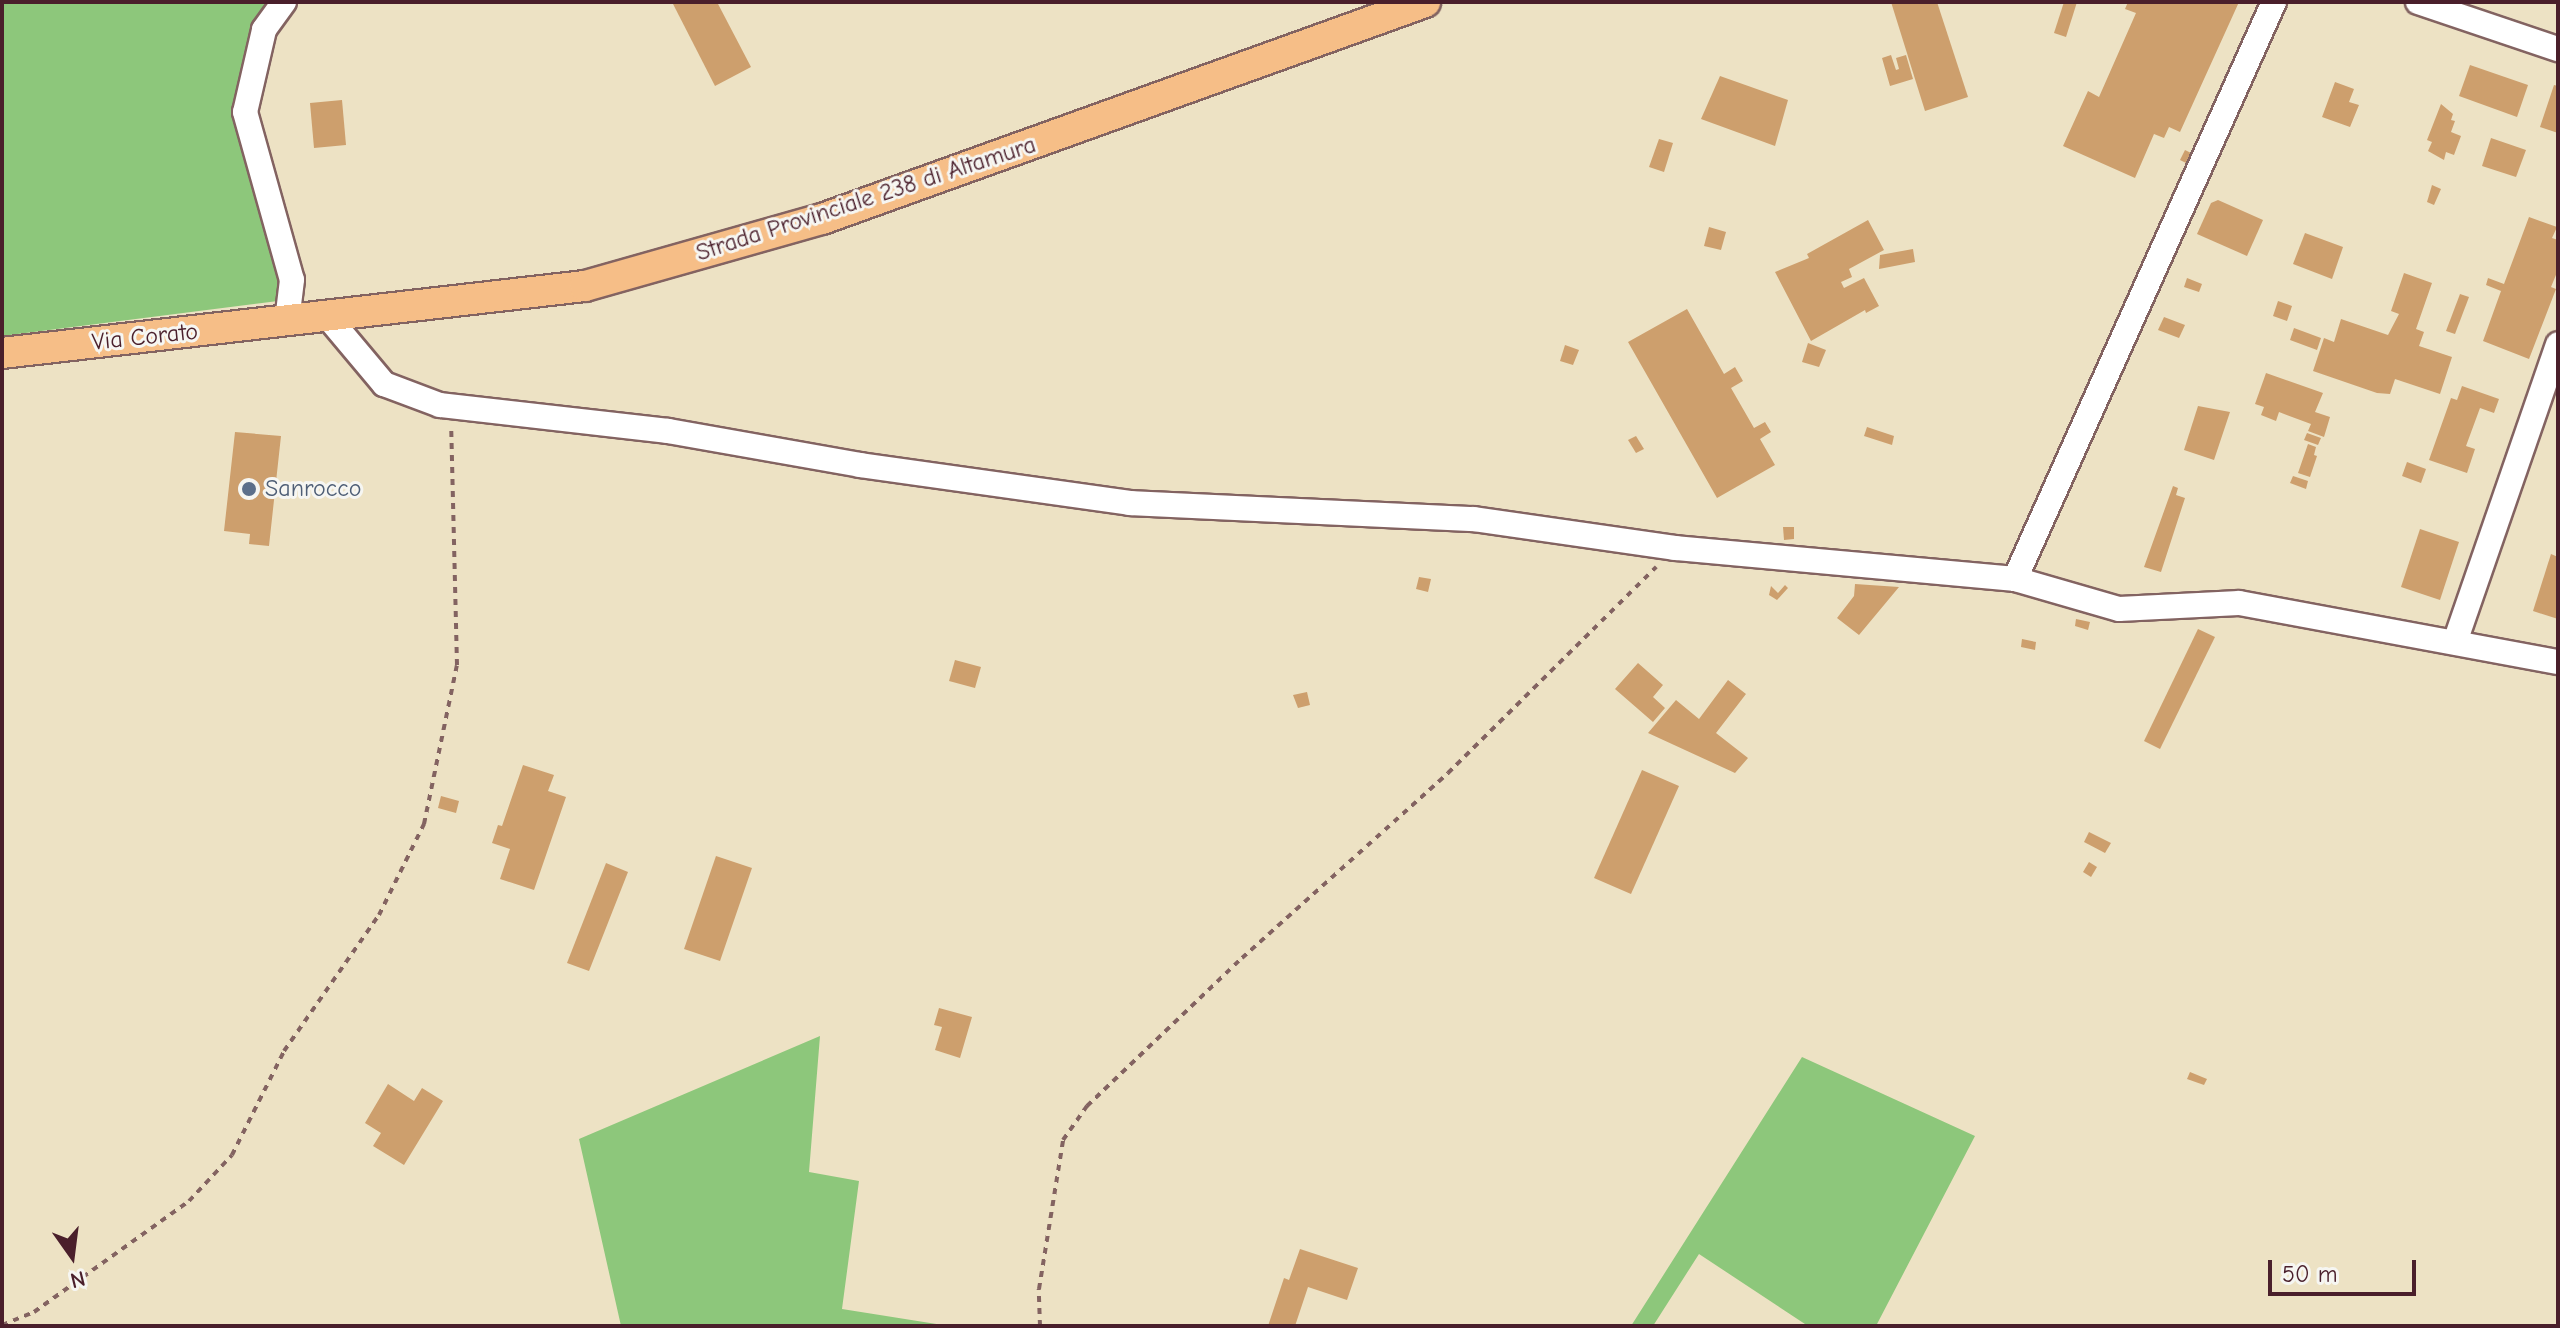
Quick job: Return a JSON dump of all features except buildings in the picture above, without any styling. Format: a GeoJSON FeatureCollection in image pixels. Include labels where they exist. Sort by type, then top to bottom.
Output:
{"type":"FeatureCollection","features":[{"type":"Feature","properties":{"kind":"main road","name":"Strada Provinciale 238 di Altamura"},"geometry":{"type":"LineString","coordinates":[[287,321],[585,286],[822,219],[1425,2]]}},
{"type":"Feature","properties":{"kind":"main road","name":"Via Corato"},"geometry":{"type":"LineString","coordinates":[[2,353],[287,321]]}},
{"type":"Feature","properties":{"kind":"street"},"geometry":{"type":"LineString","coordinates":[[284,2],[264,30],[245,112],[292,280],[287,321]]}},
{"type":"Feature","properties":{"kind":"street"},"geometry":{"type":"LineString","coordinates":[[2015,579],[2274,2]]}},
{"type":"Feature","properties":{"kind":"street"},"geometry":{"type":"LineString","coordinates":[[2418,2],[2558,49]]}},
{"type":"Feature","properties":{"kind":"street"},"geometry":{"type":"LineString","coordinates":[[327,316],[384,384],[450,406],[668,431],[860,465],[1130,503],[1474,519],[1675,548],[2015,579],[2119,609],[2239,603],[2558,662]]}},
{"type":"Feature","properties":{"kind":"street"},"geometry":{"type":"LineString","coordinates":[[2455,642],[2558,344]]}},
{"type":"Feature","properties":{"kind":"path"},"geometry":{"type":"LineString","coordinates":[[2,1325],[34,1312],[189,1201],[232,1155],[284,1051],[379,915],[418,837],[424,824],[457,665],[450,406]]}},
{"type":"Feature","properties":{"kind":"path"},"geometry":{"type":"LineString","coordinates":[[1040,1326],[1039,1289],[1063,1140],[1087,1106],[1242,958],[1448,773],[1675,548]]}},
{"type":"Feature","properties":{"kind":"green space"},"geometry":{"type":"Polygon","coordinates":[[[2,2],[280,2],[237,95],[285,287],[278,301],[2,336],[2,2]]]}},
{"type":"Feature","properties":{"kind":"green space"},"geometry":{"type":"Polygon","coordinates":[[[820,1036],[809,1172],[859,1181],[842,1309],[949,1326],[621,1326],[579,1139],[820,1036]]]}},
{"type":"Feature","properties":{"kind":"green space"},"geometry":{"type":"Polygon","coordinates":[[[1802,1057],[1975,1136],[1876,1326],[1808,1326],[1699,1254],[1653,1326],[1631,1326],[1802,1057]]]}},
{"type":"Feature","properties":{"kind":"place","name":"Sanrocco"},"geometry":{"type":"Point","coordinates":[249,489]}}]}
